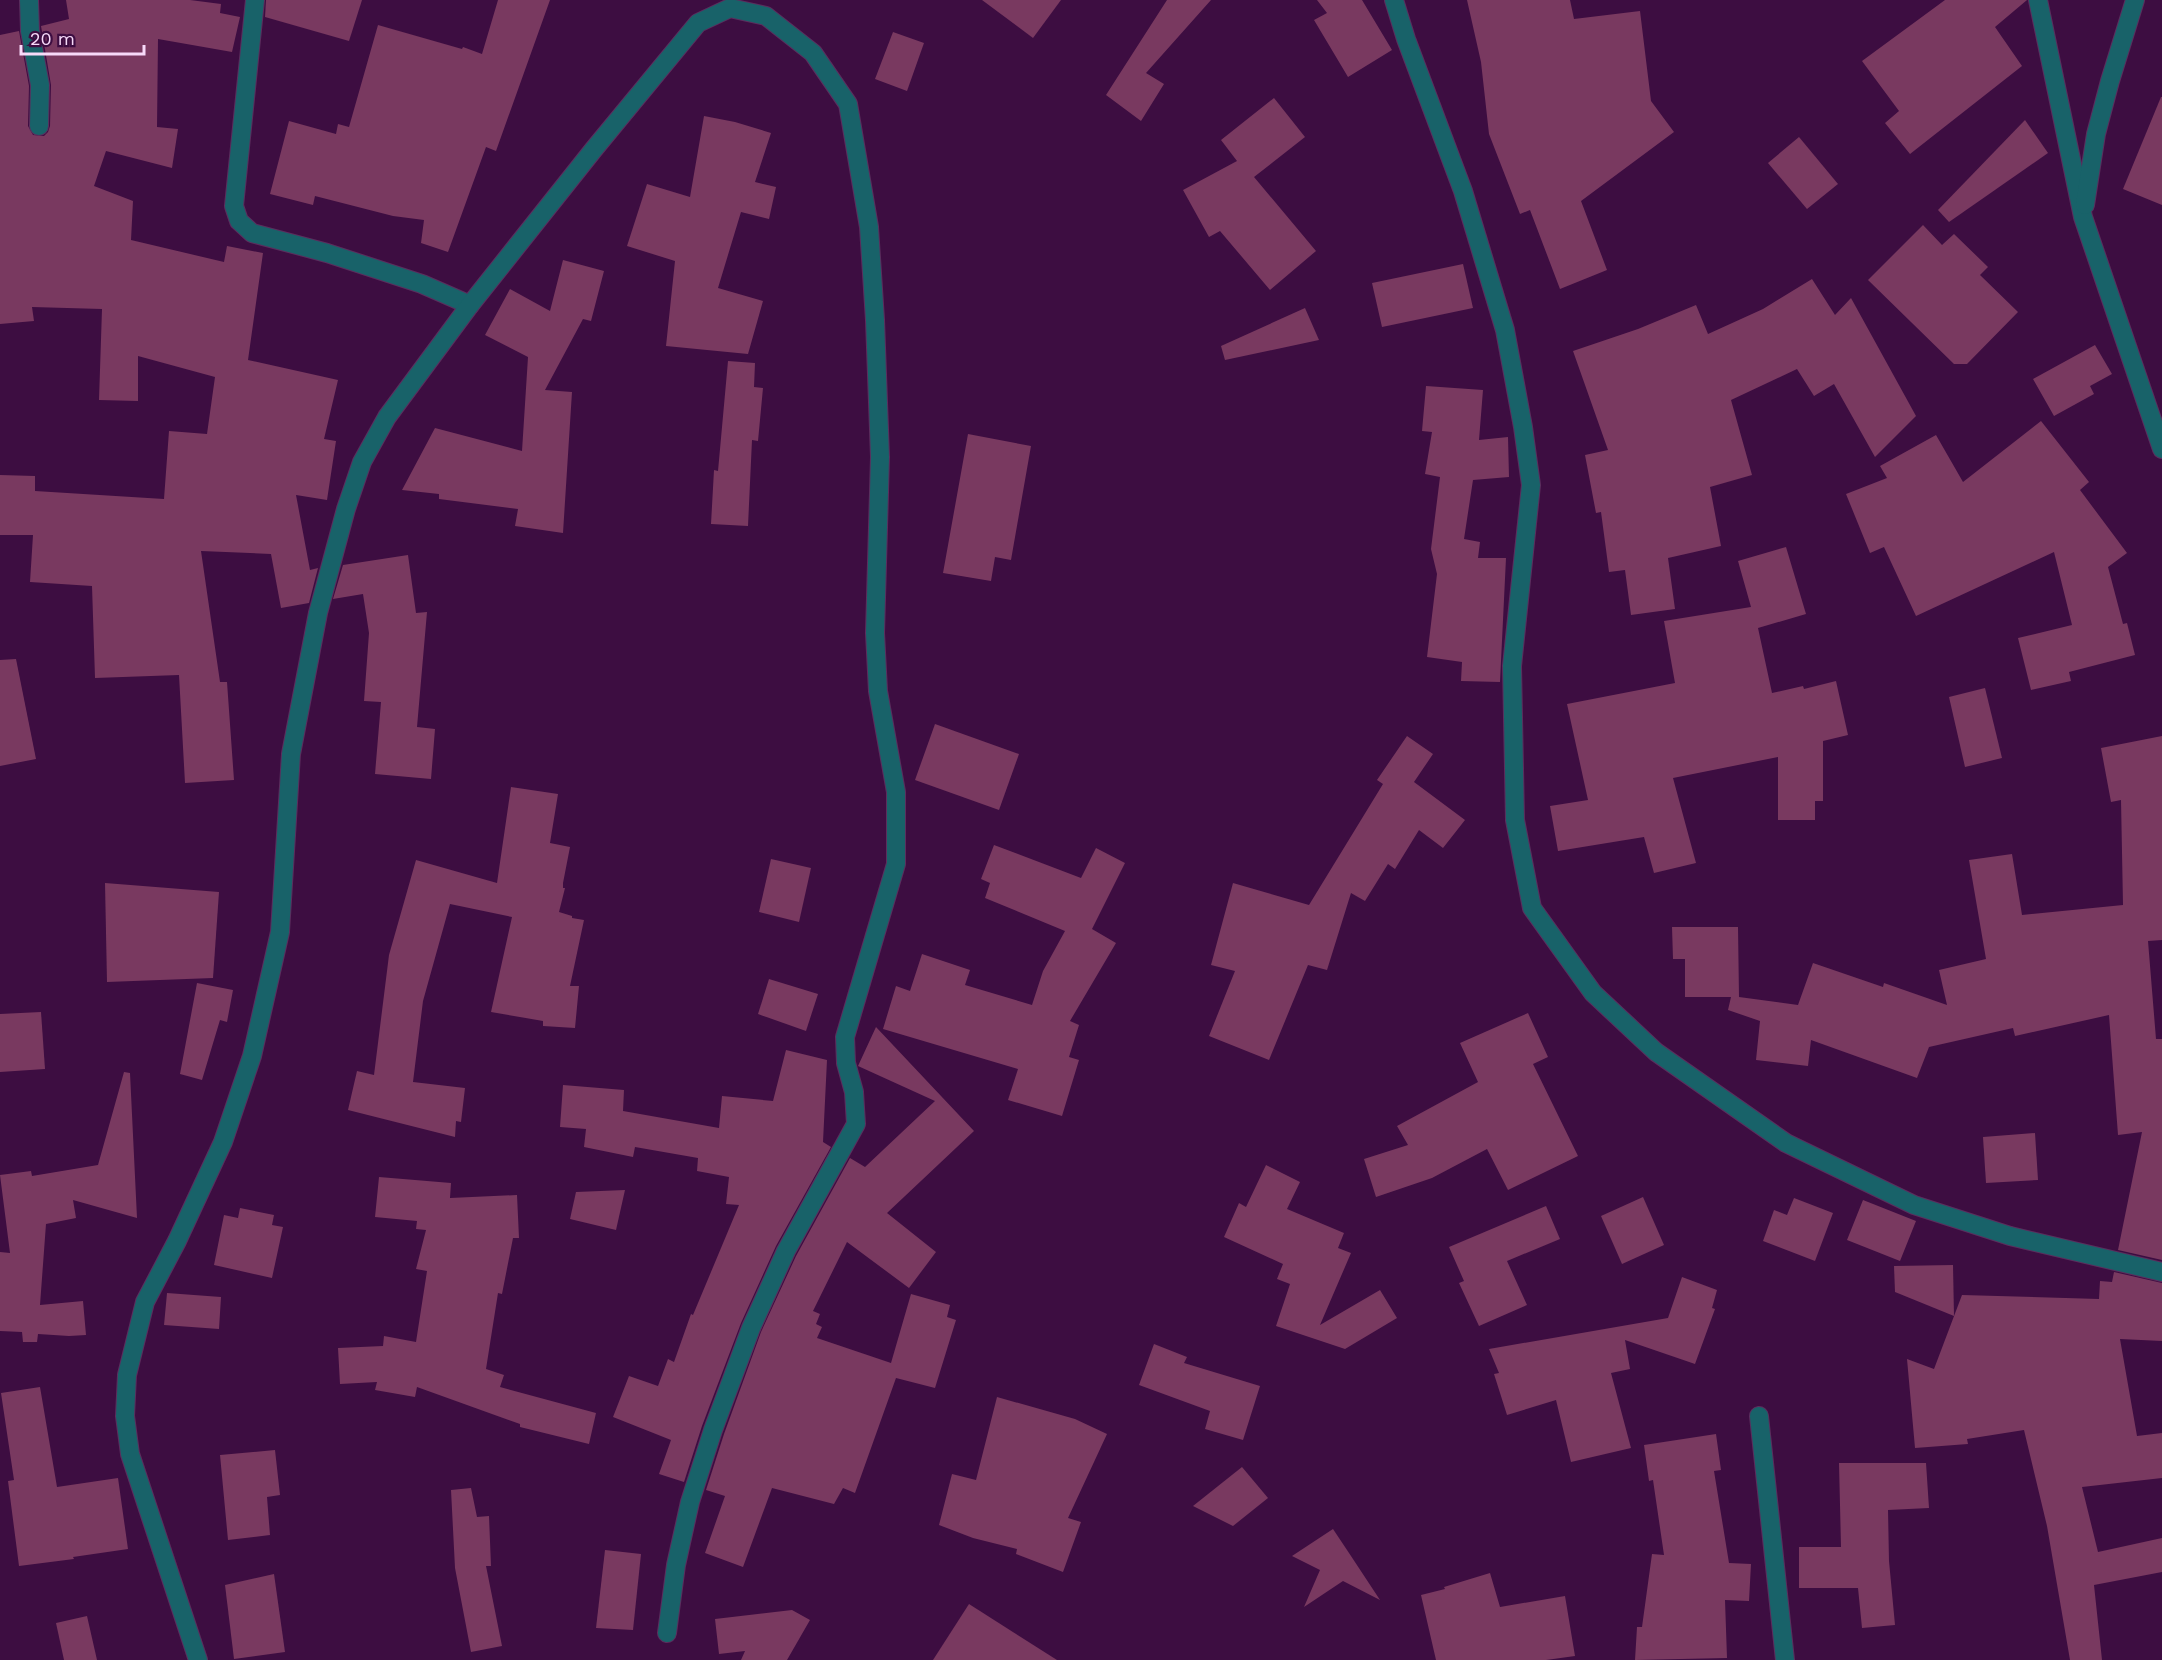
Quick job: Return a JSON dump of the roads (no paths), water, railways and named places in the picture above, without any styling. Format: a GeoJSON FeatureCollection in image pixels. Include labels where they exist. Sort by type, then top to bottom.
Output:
{"type":"FeatureCollection","features":[{"type":"Feature","properties":{"kind":"street"},"geometry":{"type":"LineString","coordinates":[[29,0],[30,31],[40,85],[39,126]]}},
{"type":"Feature","properties":{"kind":"street"},"geometry":{"type":"LineString","coordinates":[[255,0],[234,206],[239,221],[252,232],[327,253],[422,284],[470,305]]}},
{"type":"Feature","properties":{"kind":"street"},"geometry":{"type":"LineString","coordinates":[[1394,0],[1406,39],[1463,191],[1505,330],[1523,427],[1531,485],[1512,678],[1515,820],[1532,908],[1593,993],[1648,1045],[1786,1143],[1914,1205],[2010,1236],[2162,1272]]}},
{"type":"Feature","properties":{"kind":"street"},"geometry":{"type":"LineString","coordinates":[[2038,0],[2083,217],[2162,449]]}},
{"type":"Feature","properties":{"kind":"street"},"geometry":{"type":"LineString","coordinates":[[2083,217],[2096,134],[2135,0]]}},
{"type":"Feature","properties":{"kind":"street"},"geometry":{"type":"LineString","coordinates":[[198,1660],[130,1454],[126,1416],[127,1375],[145,1302],[177,1241],[223,1142],[252,1056],[280,932],[291,754],[318,613],[346,509],[362,462],[387,417],[470,305],[698,23],[730,8],[766,16],[813,52],[848,104],[869,227],[875,320],[880,457],[875,633],[878,691],[896,792],[896,864],[845,1037],[846,1064],[854,1092],[856,1124],[786,1251],[751,1328],[732,1379],[690,1502],[676,1565],[667,1633]]}},
{"type":"Feature","properties":{"kind":"street"},"geometry":{"type":"LineString","coordinates":[[1759,1416],[1785,1660]]}}]}
